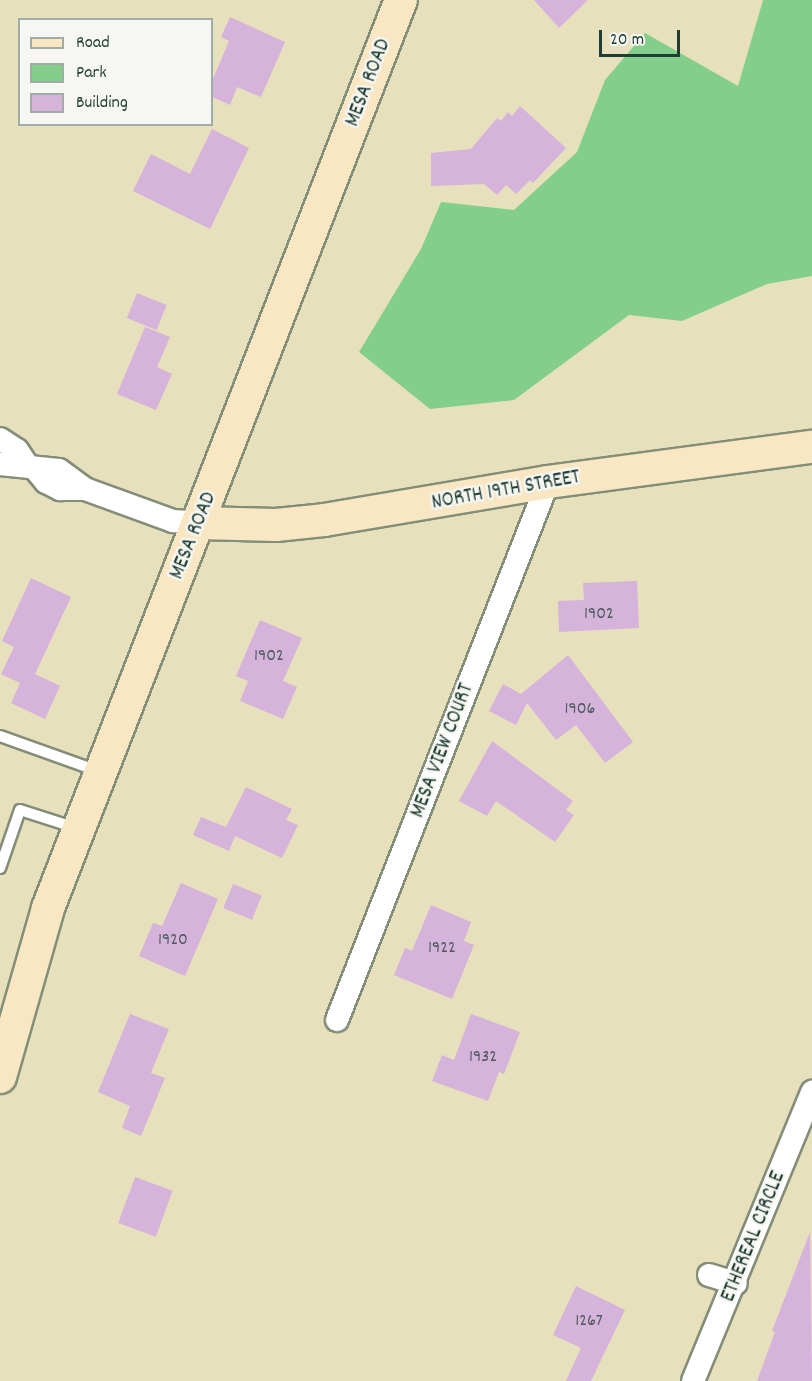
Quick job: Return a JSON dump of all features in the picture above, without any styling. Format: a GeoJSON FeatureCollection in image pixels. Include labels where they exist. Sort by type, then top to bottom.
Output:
{"type":"FeatureCollection","features":[{"type":"Feature","properties":{"kind":"main road","name":"MESA ROAD"},"geometry":{"type":"LineString","coordinates":[[0,1077],[48,908],[401,0]]}},
{"type":"Feature","properties":{"kind":"main road","name":"NORTH 19TH STREET"},"geometry":{"type":"LineString","coordinates":[[199,523],[276,525],[324,520],[548,482],[812,447]]}},
{"type":"Feature","properties":{"kind":"street"},"geometry":{"type":"LineString","coordinates":[[0,440],[17,450],[46,482],[60,489],[85,489],[173,522],[199,523]]}},
{"type":"Feature","properties":{"kind":"street"},"geometry":{"type":"LineString","coordinates":[[0,464],[31,467]]}},
{"type":"Feature","properties":{"kind":"street","name":"MESA VIEW COURT"},"geometry":{"type":"LineString","coordinates":[[337,1020],[548,482]]}},
{"type":"Feature","properties":{"kind":"street","name":"ETHEREAL CIRCLE"},"geometry":{"type":"LineString","coordinates":[[693,1381],[736,1283],[812,1092]]}},
{"type":"Feature","properties":{"kind":"street"},"geometry":{"type":"LineString","coordinates":[[709,1275],[736,1283]]}},
{"type":"Feature","properties":{"kind":"lane"},"geometry":{"type":"LineString","coordinates":[[0,736],[101,772]]}},
{"type":"Feature","properties":{"kind":"lane"},"geometry":{"type":"LineString","coordinates":[[0,868],[20,810],[79,830]]}},
{"type":"Feature","properties":{"kind":"green space"},"geometry":{"type":"Polygon","coordinates":[[[763,0],[812,0],[812,276],[767,284],[682,321],[629,315],[514,400],[430,409],[359,352],[421,249],[441,202],[514,210],[577,152],[605,80],[645,33],[738,86],[763,0]]]}},
{"type":"Feature","properties":{"kind":"building"},"geometry":{"type":"Polygon","coordinates":[[[534,0],[588,0],[559,28],[534,0]]]}},
{"type":"Feature","properties":{"kind":"building"},"geometry":{"type":"Polygon","coordinates":[[[230,17],[285,42],[261,97],[237,87],[230,105],[213,97],[213,79],[229,41],[221,37],[230,17]]]}},
{"type":"Feature","properties":{"kind":"building"},"geometry":{"type":"Polygon","coordinates":[[[520,106],[566,148],[533,183],[530,180],[516,194],[506,185],[497,195],[484,184],[431,186],[431,153],[471,149],[497,118],[501,121],[508,112],[512,116],[520,106]]]}},
{"type":"Feature","properties":{"kind":"building"},"geometry":{"type":"Polygon","coordinates":[[[212,129],[249,148],[210,229],[133,191],[151,154],[190,174],[212,129]]]}},
{"type":"Feature","properties":{"kind":"building"},"geometry":{"type":"Polygon","coordinates":[[[137,293],[167,305],[157,330],[127,318],[137,293]]]}},
{"type":"Feature","properties":{"kind":"building"},"geometry":{"type":"Polygon","coordinates":[[[145,327],[170,337],[157,367],[172,374],[156,410],[117,394],[145,327]]]}},
{"type":"Feature","properties":{"kind":"building"},"geometry":{"type":"Polygon","coordinates":[[[31,578],[71,597],[35,674],[60,686],[45,719],[11,703],[20,683],[1,674],[14,647],[2,641],[31,578]]]}},
{"type":"Feature","properties":{"kind":"building"},"geometry":{"type":"Polygon","coordinates":[[[637,581],[639,628],[559,632],[558,601],[584,600],[583,583],[637,581]]]}},
{"type":"Feature","properties":{"kind":"building"},"geometry":{"type":"Polygon","coordinates":[[[260,620],[302,638],[283,681],[297,687],[283,719],[240,701],[248,681],[236,676],[260,620]]]}},
{"type":"Feature","properties":{"kind":"building"},"geometry":{"type":"Polygon","coordinates":[[[568,655],[633,742],[605,763],[576,725],[556,740],[527,703],[516,725],[489,711],[503,684],[521,694],[568,655]]]}},
{"type":"Feature","properties":{"kind":"building"},"geometry":{"type":"Polygon","coordinates":[[[492,741],[573,801],[566,810],[574,815],[555,842],[496,801],[487,816],[459,801],[492,741]]]}},
{"type":"Feature","properties":{"kind":"building"},"geometry":{"type":"Polygon","coordinates":[[[246,787],[292,809],[286,820],[298,825],[282,858],[235,836],[229,851],[193,835],[201,817],[226,827],[246,787]]]}},
{"type":"Feature","properties":{"kind":"building"},"geometry":{"type":"Polygon","coordinates":[[[181,883],[218,899],[185,976],[139,956],[153,923],[162,926],[181,883]]]}},
{"type":"Feature","properties":{"kind":"building"},"geometry":{"type":"Polygon","coordinates":[[[233,884],[262,896],[252,920],[223,908],[233,884]]]}},
{"type":"Feature","properties":{"kind":"building"},"geometry":{"type":"Polygon","coordinates":[[[431,905],[471,922],[464,941],[474,945],[452,999],[394,975],[405,948],[412,951],[431,905]]]}},
{"type":"Feature","properties":{"kind":"building"},"geometry":{"type":"Polygon","coordinates":[[[130,1014],[169,1029],[151,1073],[165,1078],[141,1136],[122,1128],[130,1106],[98,1092],[130,1014]]]}},
{"type":"Feature","properties":{"kind":"building"},"geometry":{"type":"Polygon","coordinates":[[[471,1014],[520,1032],[504,1074],[499,1072],[488,1101],[432,1081],[442,1055],[454,1060],[471,1014]]]}},
{"type":"Feature","properties":{"kind":"building"},"geometry":{"type":"Polygon","coordinates":[[[135,1177],[173,1191],[156,1237],[118,1223],[135,1177]]]}},
{"type":"Feature","properties":{"kind":"building"},"geometry":{"type":"Polygon","coordinates":[[[810,1232],[812,1381],[757,1381],[775,1332],[772,1331],[810,1232]]]}},
{"type":"Feature","properties":{"kind":"building"},"geometry":{"type":"Polygon","coordinates":[[[576,1286],[625,1310],[591,1381],[566,1381],[581,1348],[553,1335],[576,1286]]]}}]}
